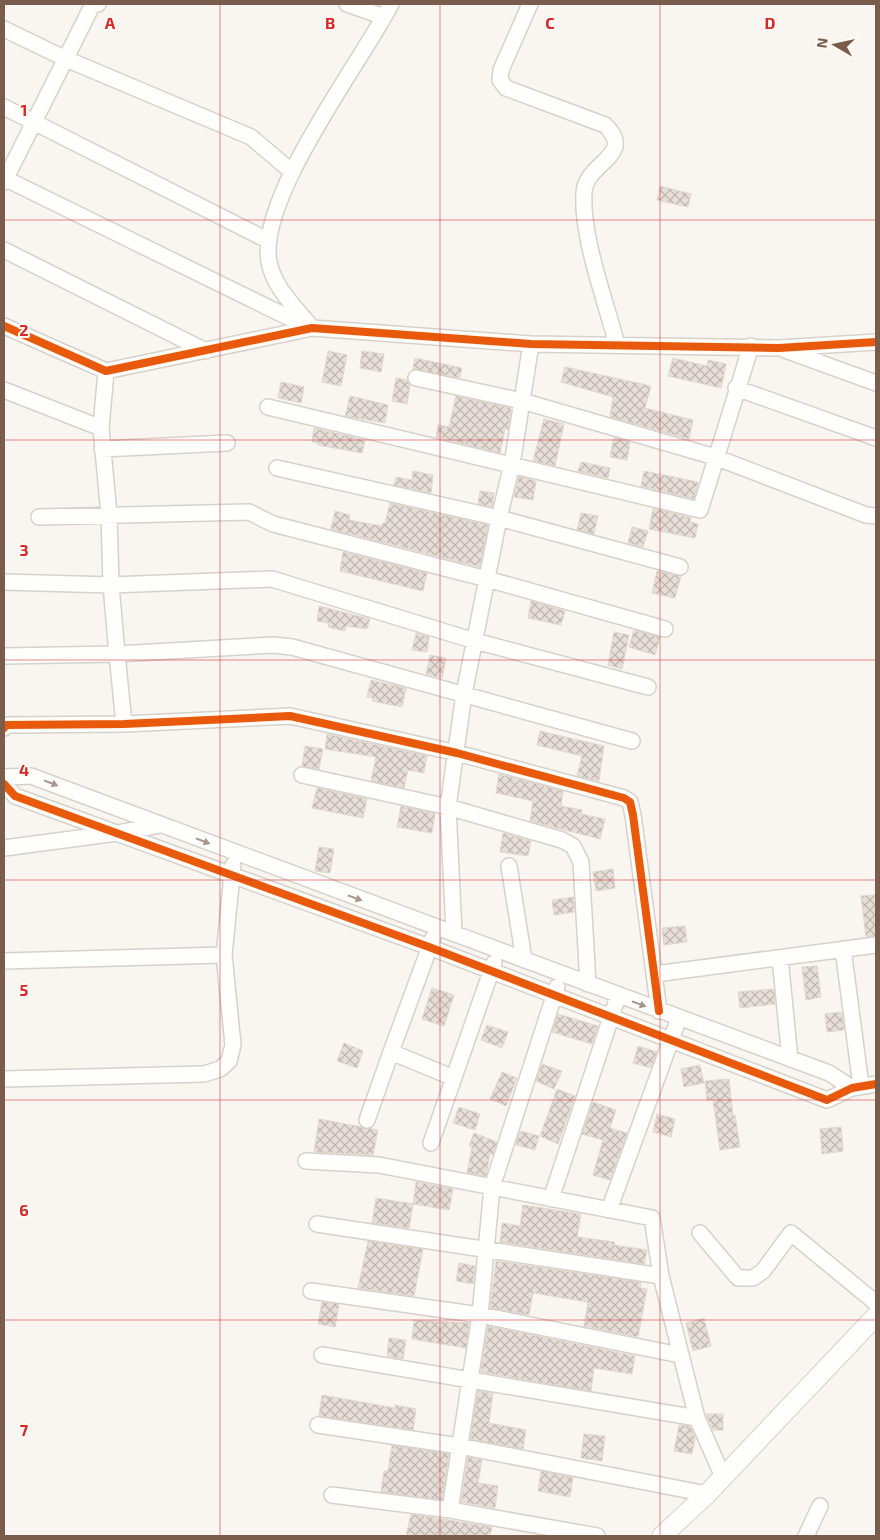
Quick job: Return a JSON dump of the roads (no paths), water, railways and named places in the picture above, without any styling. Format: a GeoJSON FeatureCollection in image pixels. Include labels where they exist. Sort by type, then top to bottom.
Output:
{"type":"FeatureCollection","features":[{"type":"Feature","properties":{"kind":"street"},"geometry":{"type":"LineString","coordinates":[[98,4],[92,6],[4,180],[312,328]]}},
{"type":"Feature","properties":{"kind":"street"},"geometry":{"type":"LineString","coordinates":[[312,328],[277,284],[269,262],[267,240],[291,171],[388,10],[347,4]]}},
{"type":"Feature","properties":{"kind":"street"},"geometry":{"type":"LineString","coordinates":[[530,4],[501,70],[500,80],[506,88],[605,125],[614,134],[616,145],[612,156],[592,171],[588,178],[584,190],[583,213],[617,345]]}},
{"type":"Feature","properties":{"kind":"street"},"geometry":{"type":"LineString","coordinates":[[4,28],[66,58],[251,137],[291,171]]}},
{"type":"Feature","properties":{"kind":"street"},"geometry":{"type":"LineString","coordinates":[[4,107],[267,240]]}},
{"type":"Feature","properties":{"kind":"street"},"geometry":{"type":"LineString","coordinates":[[4,250],[206,351]]}},
{"type":"Feature","properties":{"kind":"street"},"geometry":{"type":"LineString","coordinates":[[4,326],[106,371],[312,328],[531,344],[751,346],[779,348],[876,342]]}},
{"type":"Feature","properties":{"kind":"street"},"geometry":{"type":"LineString","coordinates":[[454,934],[448,807],[464,694],[499,518],[512,464],[531,344]]}},
{"type":"Feature","properties":{"kind":"street"},"geometry":{"type":"LineString","coordinates":[[268,407],[700,510],[736,388],[751,346]]}},
{"type":"Feature","properties":{"kind":"street"},"geometry":{"type":"LineString","coordinates":[[779,348],[876,383]]}},
{"type":"Feature","properties":{"kind":"street"},"geometry":{"type":"LineString","coordinates":[[106,371],[101,428],[102,448],[109,515],[111,586],[124,724]]}},
{"type":"Feature","properties":{"kind":"street"},"geometry":{"type":"LineString","coordinates":[[416,378],[522,401],[716,457],[866,515],[876,516]]}},
{"type":"Feature","properties":{"kind":"street"},"geometry":{"type":"LineString","coordinates":[[736,388],[876,438]]}},
{"type":"Feature","properties":{"kind":"street"},"geometry":{"type":"LineString","coordinates":[[4,390],[101,428]]}},
{"type":"Feature","properties":{"kind":"street"},"geometry":{"type":"LineString","coordinates":[[102,448],[227,442]]}},
{"type":"Feature","properties":{"kind":"street"},"geometry":{"type":"LineString","coordinates":[[276,468],[499,518],[680,567]]}},
{"type":"Feature","properties":{"kind":"street"},"geometry":{"type":"LineString","coordinates":[[39,517],[249,512],[273,524],[487,579],[665,629]]}},
{"type":"Feature","properties":{"kind":"street"},"geometry":{"type":"LineString","coordinates":[[4,582],[111,586],[272,579],[475,641],[648,688]]}},
{"type":"Feature","properties":{"kind":"street"},"geometry":{"type":"LineString","coordinates":[[4,656],[117,654],[273,645],[292,647],[632,741]]}},
{"type":"Feature","properties":{"kind":"street"},"geometry":{"type":"LineString","coordinates":[[4,728],[6,725],[124,724],[290,716],[456,753],[624,798],[630,802],[659,1011]]}},
{"type":"Feature","properties":{"kind":"street"},"geometry":{"type":"LineString","coordinates":[[302,775],[448,807],[562,840],[573,846],[581,862],[588,984]]}},
{"type":"Feature","properties":{"kind":"street"},"geometry":{"type":"LineString","coordinates":[[4,777],[31,776],[863,1086]]}},
{"type":"Feature","properties":{"kind":"street"},"geometry":{"type":"LineString","coordinates":[[4,784],[15,796],[430,947],[827,1100],[863,1086]]}},
{"type":"Feature","properties":{"kind":"street"},"geometry":{"type":"LineString","coordinates":[[4,848],[117,834],[160,825]]}},
{"type":"Feature","properties":{"kind":"street"},"geometry":{"type":"LineString","coordinates":[[4,1079],[204,1074],[220,1070],[229,1060],[233,1044],[224,955],[235,853]]}},
{"type":"Feature","properties":{"kind":"street"},"geometry":{"type":"LineString","coordinates":[[509,866],[524,960]]}},
{"type":"Feature","properties":{"kind":"street"},"geometry":{"type":"LineString","coordinates":[[366,1120],[437,927]]}},
{"type":"Feature","properties":{"kind":"street"},"geometry":{"type":"LineString","coordinates":[[655,974],[876,945]]}},
{"type":"Feature","properties":{"kind":"street"},"geometry":{"type":"LineString","coordinates":[[843,949],[863,1086]]}},
{"type":"Feature","properties":{"kind":"street"},"geometry":{"type":"LineString","coordinates":[[431,1143],[498,951]]}},
{"type":"Feature","properties":{"kind":"street"},"geometry":{"type":"LineString","coordinates":[[4,961],[224,955]]}},
{"type":"Feature","properties":{"kind":"street"},"geometry":{"type":"LineString","coordinates":[[780,958],[790,1059]]}},
{"type":"Feature","properties":{"kind":"street"},"geometry":{"type":"LineString","coordinates":[[450,1510],[480,1315],[492,1187],[561,974]]}},
{"type":"Feature","properties":{"kind":"street"},"geometry":{"type":"LineString","coordinates":[[551,1199],[618,996]]}},
{"type":"Feature","properties":{"kind":"street"},"geometry":{"type":"LineString","coordinates":[[610,1210],[679,1018]]}},
{"type":"Feature","properties":{"kind":"street"},"geometry":{"type":"LineString","coordinates":[[391,1052],[454,1078]]}},
{"type":"Feature","properties":{"kind":"street"},"geometry":{"type":"LineString","coordinates":[[306,1161],[379,1165],[652,1218],[661,1276],[697,1418],[723,1477]]}},
{"type":"Feature","properties":{"kind":"street"},"geometry":{"type":"LineString","coordinates":[[317,1224],[661,1276]]}},
{"type":"Feature","properties":{"kind":"street"},"geometry":{"type":"LineString","coordinates":[[700,1233],[738,1278],[753,1278],[763,1271],[792,1233],[876,1303]]}},
{"type":"Feature","properties":{"kind":"street"},"geometry":{"type":"LineString","coordinates":[[310,1291],[480,1315],[680,1355]]}},
{"type":"Feature","properties":{"kind":"street"},"geometry":{"type":"LineString","coordinates":[[662,1536],[707,1494],[876,1316]]}},
{"type":"Feature","properties":{"kind":"street"},"geometry":{"type":"LineString","coordinates":[[322,1355],[697,1418]]}},
{"type":"Feature","properties":{"kind":"street"},"geometry":{"type":"LineString","coordinates":[[318,1425],[459,1446],[707,1494]]}},
{"type":"Feature","properties":{"kind":"street"},"geometry":{"type":"LineString","coordinates":[[332,1495],[450,1510],[597,1536]]}},
{"type":"Feature","properties":{"kind":"street"},"geometry":{"type":"LineString","coordinates":[[806,1536],[820,1506]]}}]}
